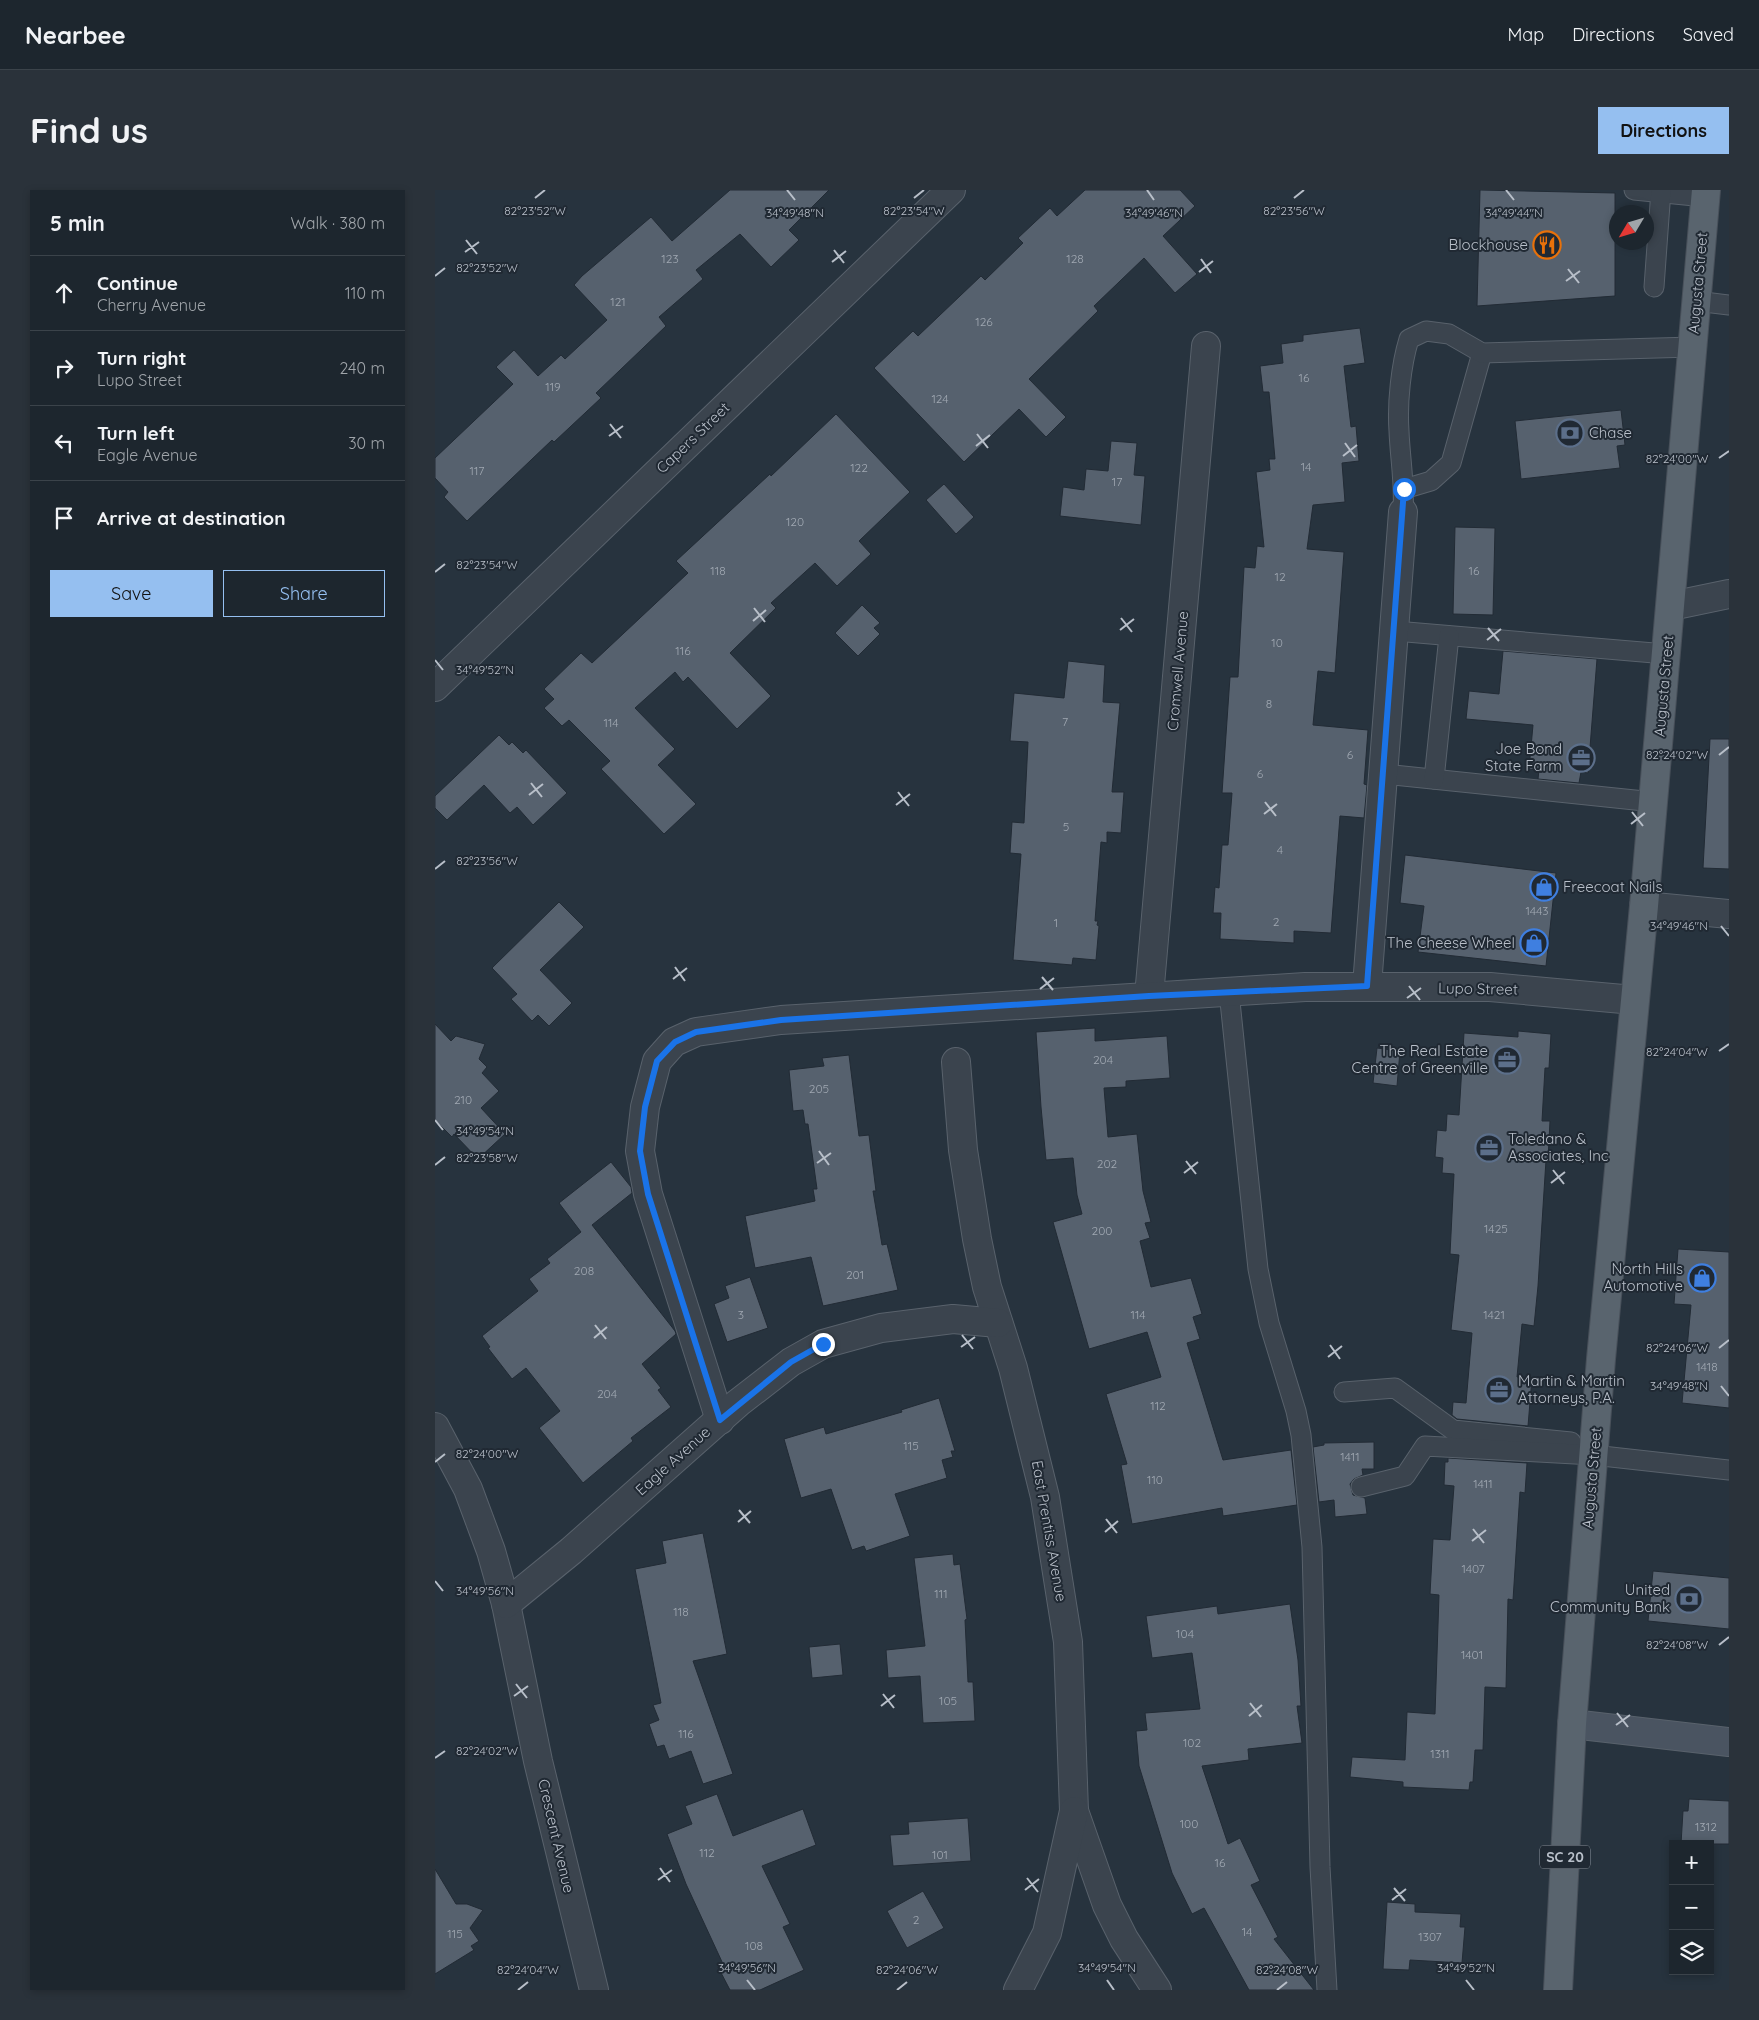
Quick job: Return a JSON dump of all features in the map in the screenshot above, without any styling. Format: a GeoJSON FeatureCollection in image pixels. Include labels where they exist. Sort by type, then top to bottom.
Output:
{"type":"FeatureCollection","features":[{"type":"Feature","properties":{"kind":"main road","name":"Augusta Street"},"geometry":{"type":"LineString","coordinates":[[1558,1990],[1572,1724],[1594,1450],[1634,1000],[1654,802],[1706,194]]}},
{"type":"Feature","properties":{"kind":"main road"},"geometry":{"type":"LineString","coordinates":[[1572,1724],[1729,1742]]}},
{"type":"Feature","properties":{"kind":"street","name":"Capers Street"},"geometry":{"type":"LineString","coordinates":[[435,687],[951,190]]}},
{"type":"Feature","properties":{"kind":"street","name":"Cromwell Avenue"},"geometry":{"type":"LineString","coordinates":[[1149,996],[1206,346]]}},
{"type":"Feature","properties":{"kind":"street"},"geometry":{"type":"LineString","coordinates":[[1367,986],[1395,631],[1403,500]]}},
{"type":"Feature","properties":{"kind":"street"},"geometry":{"type":"LineString","coordinates":[[1671,606],[1729,594]]}},
{"type":"Feature","properties":{"kind":"street"},"geometry":{"type":"LineString","coordinates":[[1644,906],[1729,914]]}},
{"type":"Feature","properties":{"kind":"street","name":"Lupo Street"},"geometry":{"type":"LineString","coordinates":[[720,1420],[648,1194],[640,1151],[645,1107],[657,1061],[675,1042],[696,1032],[781,1020],[1149,996],[1367,986],[1490,988],[1634,1000]]}},
{"type":"Feature","properties":{"kind":"street","name":"East Prentiss Avenue"},"geometry":{"type":"LineString","coordinates":[[956,1062],[963,1150],[977,1240],[998,1323],[1013,1368],[1045,1497],[1068,1642],[1074,1811],[1107,1905],[1124,1939],[1157,1990]]}},
{"type":"Feature","properties":{"kind":"street","name":"Eagle Avenue"},"geometry":{"type":"LineString","coordinates":[[506,1604],[571,1551],[720,1420],[791,1362],[823,1344],[881,1328],[912,1322],[953,1319],[998,1323]]}},
{"type":"Feature","properties":{"kind":"street","name":"Crescent Avenue"},"geometry":{"type":"LineString","coordinates":[[435,1427],[468,1489],[491,1551],[506,1604],[538,1761],[594,1990]]}},
{"type":"Feature","properties":{"kind":"street"},"geometry":{"type":"LineString","coordinates":[[1018,1990],[1047,1933],[1074,1811]]}},
{"type":"Feature","properties":{"kind":"lane"},"geometry":{"type":"LineString","coordinates":[[1634,190],[1706,194]]}},
{"type":"Feature","properties":{"kind":"lane"},"geometry":{"type":"LineString","coordinates":[[1654,287],[1660,191]]}},
{"type":"Feature","properties":{"kind":"lane"},"geometry":{"type":"LineString","coordinates":[[1697,301],[1729,305]]}},
{"type":"Feature","properties":{"kind":"lane"},"geometry":{"type":"LineString","coordinates":[[1403,500],[1399,429],[1404,355],[1409,339],[1425,331],[1449,334],[1482,353],[1693,347]]}},
{"type":"Feature","properties":{"kind":"lane"},"geometry":{"type":"LineString","coordinates":[[1403,500],[1431,481],[1451,463],[1482,353]]}},
{"type":"Feature","properties":{"kind":"lane"},"geometry":{"type":"LineString","coordinates":[[1395,631],[1667,654]]}},
{"type":"Feature","properties":{"kind":"lane"},"geometry":{"type":"LineString","coordinates":[[1434,779],[1449,636]]}},
{"type":"Feature","properties":{"kind":"lane"},"geometry":{"type":"LineString","coordinates":[[1384,774],[1654,802]]}},
{"type":"Feature","properties":{"kind":"lane"},"geometry":{"type":"LineString","coordinates":[[1229,992],[1258,1269],[1269,1323],[1296,1411],[1301,1435],[1311,1537],[1320,1867],[1327,1990]]}},
{"type":"Feature","properties":{"kind":"lane"},"geometry":{"type":"LineString","coordinates":[[1344,1392],[1395,1388],[1453,1430],[1729,1470]]}},
{"type":"Feature","properties":{"kind":"lane"},"geometry":{"type":"LineString","coordinates":[[1361,1487],[1405,1476],[1425,1446],[1594,1450]]}},
{"type":"Feature","properties":{"kind":"building"},"geometry":{"type":"Polygon","coordinates":[[[730,190],[829,190],[789,230],[799,240],[771,267],[740,234],[696,270],[703,279],[659,317],[666,326],[596,393],[601,398],[554,442],[552,440],[467,521],[444,497],[448,492],[435,478],[435,458],[513,384],[496,367],[514,350],[538,376],[561,355],[565,359],[607,320],[574,285],[582,276],[651,217],[672,241],[730,190]]]}},
{"type":"Feature","properties":{"kind":"building"},"geometry":{"type":"Polygon","coordinates":[[[1085,190],[1180,190],[1195,206],[1163,236],[1197,274],[1175,293],[1144,258],[1094,306],[1098,311],[1029,379],[1066,417],[1046,437],[1019,409],[964,462],[874,368],[913,331],[918,336],[981,276],[985,280],[1023,243],[1018,238],[1050,208],[1057,216],[1085,190]]]}},
{"type":"Feature","properties":{"kind":"building","name":"Blockhouse"},"geometry":{"type":"Polygon","coordinates":[[[1480,190],[1615,193],[1615,205],[1609,205],[1609,250],[1615,250],[1615,296],[1477,306],[1480,190]]]}},
{"type":"Feature","properties":{"kind":"building"},"geometry":{"type":"Polygon","coordinates":[[[1360,328],[1365,363],[1344,366],[1351,427],[1356,426],[1359,461],[1342,463],[1345,502],[1313,505],[1307,549],[1344,552],[1335,673],[1318,671],[1313,725],[1368,730],[1364,784],[1367,785],[1364,818],[1340,816],[1331,933],[1294,931],[1294,943],[1220,939],[1221,913],[1213,913],[1215,887],[1219,888],[1222,845],[1228,845],[1232,793],[1222,793],[1230,677],[1238,677],[1244,567],[1255,568],[1257,546],[1264,547],[1256,472],[1270,470],[1269,459],[1275,459],[1269,392],[1263,392],[1260,366],[1283,363],[1281,344],[1303,341],[1303,335],[1360,328]]]}},
{"type":"Feature","properties":{"kind":"building","name":"Chase"},"geometry":{"type":"Polygon","coordinates":[[[1621,410],[1625,445],[1617,446],[1620,468],[1521,479],[1515,421],[1621,410]]]}},
{"type":"Feature","properties":{"kind":"building"},"geometry":{"type":"Polygon","coordinates":[[[836,414],[910,492],[859,541],[871,554],[837,586],[815,563],[771,603],[776,608],[730,653],[771,696],[737,729],[688,677],[683,682],[675,672],[635,708],[675,749],[658,765],[696,804],[664,834],[601,769],[610,761],[569,720],[562,726],[544,708],[554,699],[544,689],[581,653],[592,663],[688,573],[676,561],[770,474],[771,476],[836,414]]]}},
{"type":"Feature","properties":{"kind":"building"},"geometry":{"type":"Polygon","coordinates":[[[1111,441],[1137,443],[1134,475],[1145,476],[1141,525],[1060,516],[1063,487],[1084,490],[1086,469],[1108,471],[1111,441]]]}},
{"type":"Feature","properties":{"kind":"building"},"geometry":{"type":"Polygon","coordinates":[[[944,484],[974,517],[956,534],[926,500],[944,484]]]}},
{"type":"Feature","properties":{"kind":"building"},"geometry":{"type":"Polygon","coordinates":[[[1455,527],[1495,528],[1493,615],[1453,614],[1455,527]]]}},
{"type":"Feature","properties":{"kind":"building"},"geometry":{"type":"Polygon","coordinates":[[[862,605],[880,623],[874,628],[880,634],[858,656],[835,633],[862,605]]]}},
{"type":"Feature","properties":{"kind":"building"},"geometry":{"type":"Polygon","coordinates":[[[1503,651],[1597,659],[1588,773],[1581,772],[1579,783],[1538,779],[1539,770],[1529,769],[1533,725],[1466,719],[1469,691],[1499,694],[1503,651]]]}},
{"type":"Feature","properties":{"kind":"building"},"geometry":{"type":"Polygon","coordinates":[[[1068,661],[1105,665],[1103,702],[1120,703],[1112,792],[1124,792],[1121,833],[1107,832],[1107,843],[1101,842],[1095,921],[1098,921],[1097,925],[1099,926],[1096,960],[1073,958],[1072,965],[1013,960],[1021,854],[1010,853],[1012,822],[1024,823],[1028,742],[1010,741],[1014,693],[1064,698],[1068,661]]]}},
{"type":"Feature","properties":{"kind":"building"},"geometry":{"type":"Polygon","coordinates":[[[499,735],[509,745],[512,742],[523,753],[526,750],[567,793],[533,825],[517,807],[510,813],[484,785],[447,820],[435,808],[435,796],[499,735]]]}},
{"type":"Feature","properties":{"kind":"building"},"geometry":{"type":"Polygon","coordinates":[[[1710,739],[1729,739],[1729,869],[1703,868],[1710,739]]]}},
{"type":"Feature","properties":{"kind":"building"},"geometry":{"type":"Polygon","coordinates":[[[1405,855],[1556,873],[1546,966],[1418,952],[1424,906],[1400,903],[1405,855]]]}},
{"type":"Feature","properties":{"kind":"building"},"geometry":{"type":"Polygon","coordinates":[[[559,902],[584,927],[540,970],[572,1003],[549,1026],[538,1015],[532,1021],[511,999],[517,994],[492,968],[559,902]]]}},
{"type":"Feature","properties":{"kind":"building"},"geometry":{"type":"Polygon","coordinates":[[[435,1024],[451,1041],[456,1036],[485,1044],[479,1059],[487,1067],[482,1073],[499,1091],[481,1108],[505,1134],[478,1159],[454,1134],[452,1137],[435,1120],[435,1024]]]}},
{"type":"Feature","properties":{"kind":"building"},"geometry":{"type":"Polygon","coordinates":[[[1095,1028],[1095,1041],[1167,1036],[1170,1078],[1126,1081],[1126,1087],[1104,1088],[1108,1137],[1137,1134],[1143,1191],[1151,1222],[1145,1223],[1150,1238],[1140,1241],[1151,1287],[1191,1278],[1202,1314],[1193,1317],[1200,1339],[1187,1343],[1223,1460],[1291,1450],[1297,1505],[1223,1516],[1222,1508],[1132,1524],[1121,1465],[1127,1464],[1106,1394],[1161,1377],[1147,1332],[1089,1349],[1053,1222],[1082,1214],[1077,1195],[1073,1158],[1046,1160],[1041,1107],[1036,1032],[1095,1028]]]}},
{"type":"Feature","properties":{"kind":"building"},"geometry":{"type":"Polygon","coordinates":[[[1518,1031],[1551,1034],[1549,1068],[1545,1068],[1542,1121],[1550,1121],[1538,1286],[1534,1326],[1522,1324],[1517,1377],[1532,1378],[1528,1426],[1457,1419],[1452,1415],[1453,1402],[1466,1403],[1472,1333],[1451,1330],[1459,1255],[1450,1254],[1454,1174],[1442,1173],[1443,1158],[1435,1157],[1437,1130],[1446,1131],[1447,1114],[1459,1115],[1464,1033],[1518,1037],[1518,1031]]]}},
{"type":"Feature","properties":{"kind":"building"},"geometry":{"type":"Polygon","coordinates":[[[1377,1048],[1400,1051],[1397,1086],[1373,1083],[1377,1048]]]}},
{"type":"Feature","properties":{"kind":"building"},"geometry":{"type":"Polygon","coordinates":[[[849,1055],[859,1136],[869,1135],[876,1191],[873,1191],[882,1245],[887,1244],[898,1290],[823,1306],[811,1257],[755,1268],[745,1216],[815,1201],[813,1189],[817,1189],[808,1124],[805,1124],[803,1110],[793,1111],[789,1070],[824,1066],[822,1058],[849,1055]]]}},
{"type":"Feature","properties":{"kind":"building"},"geometry":{"type":"Polygon","coordinates":[[[611,1162],[631,1187],[632,1193],[592,1225],[675,1331],[676,1334],[642,1364],[661,1388],[658,1390],[671,1407],[631,1438],[633,1441],[583,1483],[539,1428],[560,1411],[526,1368],[512,1379],[488,1348],[490,1347],[482,1336],[538,1291],[529,1279],[550,1263],[547,1259],[581,1232],[559,1203],[611,1162]]]}},
{"type":"Feature","properties":{"kind":"building"},"geometry":{"type":"Polygon","coordinates":[[[1678,1249],[1729,1252],[1729,1408],[1682,1403],[1691,1305],[1674,1304],[1678,1249]]]}},
{"type":"Feature","properties":{"kind":"building"},"geometry":{"type":"Polygon","coordinates":[[[750,1277],[768,1328],[727,1342],[714,1304],[729,1298],[725,1286],[750,1277]]]}},
{"type":"Feature","properties":{"kind":"building"},"geometry":{"type":"Polygon","coordinates":[[[939,1398],[955,1451],[951,1451],[953,1457],[942,1460],[947,1478],[895,1494],[910,1536],[866,1551],[864,1546],[852,1550],[831,1489],[801,1498],[784,1439],[824,1427],[826,1434],[902,1412],[901,1410],[939,1398]]]}},
{"type":"Feature","properties":{"kind":"building"},"geometry":{"type":"Polygon","coordinates":[[[1374,1442],[1374,1469],[1362,1469],[1363,1475],[1354,1479],[1350,1484],[1353,1495],[1365,1498],[1367,1514],[1335,1517],[1334,1500],[1319,1502],[1313,1447],[1324,1445],[1324,1443],[1374,1442]]]}},
{"type":"Feature","properties":{"kind":"building"},"geometry":{"type":"Polygon","coordinates":[[[1448,1458],[1527,1463],[1525,1493],[1520,1492],[1513,1600],[1508,1599],[1506,1688],[1485,1687],[1483,1750],[1475,1750],[1473,1782],[1470,1782],[1469,1790],[1403,1787],[1403,1782],[1350,1777],[1352,1757],[1405,1760],[1407,1712],[1435,1714],[1439,1595],[1430,1594],[1433,1539],[1450,1540],[1454,1486],[1444,1485],[1445,1462],[1448,1462],[1448,1458]]]}},
{"type":"Feature","properties":{"kind":"building"},"geometry":{"type":"Polygon","coordinates":[[[703,1533],[727,1654],[693,1661],[733,1774],[703,1784],[691,1751],[669,1759],[664,1745],[657,1747],[649,1724],[659,1720],[653,1705],[661,1703],[635,1569],[666,1563],[662,1541],[703,1533]]]}},
{"type":"Feature","properties":{"kind":"building"},"geometry":{"type":"Polygon","coordinates":[[[953,1554],[954,1565],[960,1564],[967,1619],[965,1620],[968,1682],[973,1682],[975,1721],[923,1723],[920,1676],[888,1678],[886,1650],[925,1646],[914,1558],[953,1554]]]}},
{"type":"Feature","properties":{"kind":"building","name":"United Community Bank"},"geometry":{"type":"Polygon","coordinates":[[[1653,1571],[1729,1578],[1729,1629],[1648,1621],[1653,1571]]]}},
{"type":"Feature","properties":{"kind":"building"},"geometry":{"type":"Polygon","coordinates":[[[1290,1604],[1298,1660],[1301,1706],[1297,1706],[1302,1743],[1248,1749],[1249,1760],[1202,1766],[1228,1844],[1240,1838],[1260,1881],[1251,1885],[1278,1937],[1274,1939],[1314,1990],[1249,1990],[1204,1908],[1192,1914],[1172,1873],[1139,1766],[1136,1731],[1147,1730],[1145,1713],[1200,1709],[1192,1653],[1152,1658],[1146,1616],[1217,1606],[1218,1614],[1290,1604]]]}},
{"type":"Feature","properties":{"kind":"building"},"geometry":{"type":"Polygon","coordinates":[[[840,1644],[843,1675],[812,1678],[809,1647],[840,1644]]]}},
{"type":"Feature","properties":{"kind":"building"},"geometry":{"type":"Polygon","coordinates":[[[717,1794],[733,1836],[803,1809],[816,1845],[762,1866],[790,1924],[783,1927],[804,1970],[760,1990],[730,1990],[718,1967],[723,1964],[686,1884],[667,1834],[692,1824],[685,1806],[717,1794]]]}},
{"type":"Feature","properties":{"kind":"building"},"geometry":{"type":"Polygon","coordinates":[[[1689,1799],[1729,1801],[1729,1844],[1714,1844],[1714,1840],[1681,1840],[1683,1811],[1688,1811],[1689,1799]]]}},
{"type":"Feature","properties":{"kind":"building"},"geometry":{"type":"Polygon","coordinates":[[[968,1818],[971,1861],[893,1866],[890,1835],[909,1834],[908,1822],[968,1818]]]}},
{"type":"Feature","properties":{"kind":"building"},"geometry":{"type":"Polygon","coordinates":[[[435,1869],[456,1904],[467,1904],[483,1910],[470,1928],[479,1941],[471,1946],[474,1950],[435,1974],[435,1869]]]}},
{"type":"Feature","properties":{"kind":"building"},"geometry":{"type":"Polygon","coordinates":[[[923,1891],[944,1928],[907,1948],[887,1911],[923,1891]]]}},
{"type":"Feature","properties":{"kind":"building"},"geometry":{"type":"Polygon","coordinates":[[[1387,1902],[1415,1904],[1415,1912],[1461,1914],[1460,1927],[1465,1927],[1462,1963],[1410,1960],[1409,1970],[1383,1969],[1387,1902]]]}},
{"type":"Feature","properties":{"kind":"place","name":"Blockhouse"},"geometry":{"type":"Point","coordinates":[1547,245]}},
{"type":"Feature","properties":{"kind":"place","name":"Chase"},"geometry":{"type":"Point","coordinates":[1570,433]}},
{"type":"Feature","properties":{"kind":"place","name":"Joe Bond State Farm"},"geometry":{"type":"Point","coordinates":[1581,758]}},
{"type":"Feature","properties":{"kind":"place","name":"Freecoat Nails"},"geometry":{"type":"Point","coordinates":[1544,887]}},
{"type":"Feature","properties":{"kind":"place","name":"The Cheese Wheel"},"geometry":{"type":"Point","coordinates":[1534,943]}},
{"type":"Feature","properties":{"kind":"place","name":"The Real Estate Centre of Greenville"},"geometry":{"type":"Point","coordinates":[1507,1060]}},
{"type":"Feature","properties":{"kind":"place","name":"Toledano & Associates, Inc"},"geometry":{"type":"Point","coordinates":[1489,1148]}},
{"type":"Feature","properties":{"kind":"place","name":"North Hills Automotive"},"geometry":{"type":"Point","coordinates":[1702,1278]}},
{"type":"Feature","properties":{"kind":"place","name":"Martin & Martin Attorneys, P.A."},"geometry":{"type":"Point","coordinates":[1499,1390]}},
{"type":"Feature","properties":{"kind":"place","name":"United Community Bank"},"geometry":{"type":"Point","coordinates":[1689,1599]}},
{"type":"Feature","properties":{"kind":"route"},"geometry":{"type":"LineString","coordinates":[[823,1344],[791,1362],[738,1403],[720,1420],[648,1194],[640,1151],[645,1107],[657,1061],[675,1042],[696,1032],[781,1020],[1149,996],[1305,987],[1367,986],[1404,489]]}}]}
